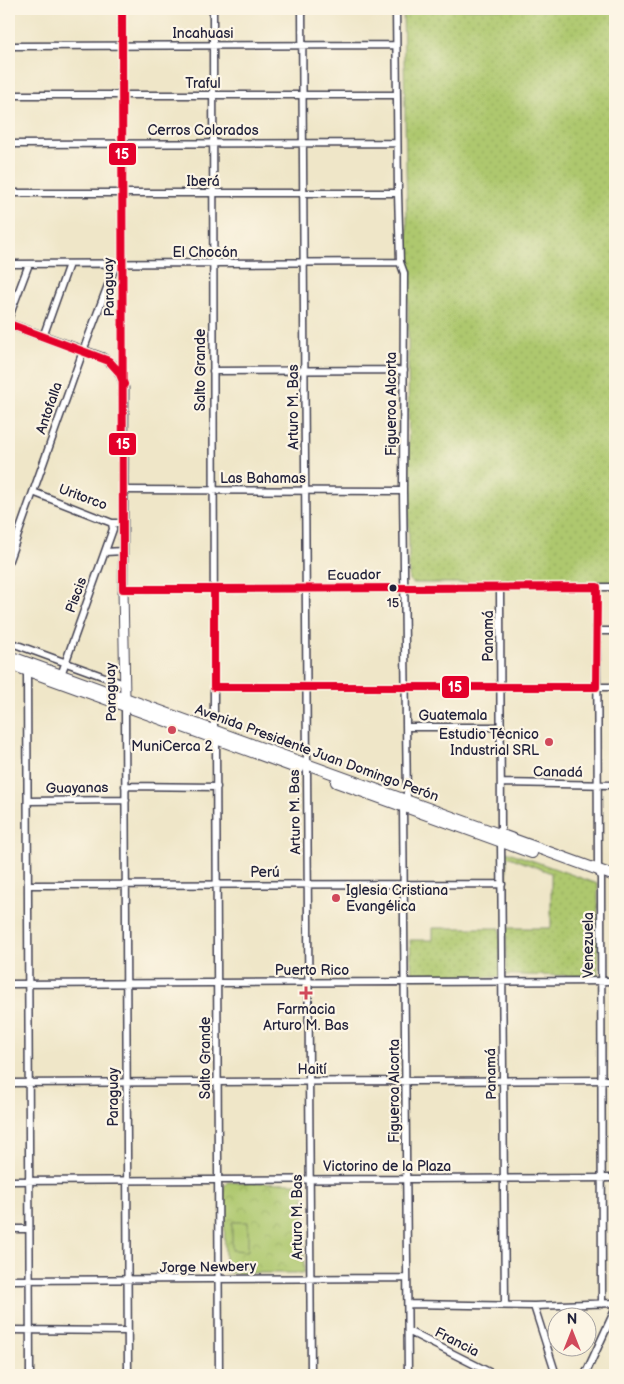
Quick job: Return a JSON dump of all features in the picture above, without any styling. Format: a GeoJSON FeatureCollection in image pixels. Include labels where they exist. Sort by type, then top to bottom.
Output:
{"type":"FeatureCollection","features":[{"type":"Feature","properties":{"kind":"main road"},"geometry":{"type":"LineString","coordinates":[[9,324],[83,351],[114,365],[120,372],[124,384]]}},
{"type":"Feature","properties":{"kind":"main road","name":"Paraguay"},"geometry":{"type":"LineString","coordinates":[[124,384],[123,589],[125,702]]}},
{"type":"Feature","properties":{"kind":"main road","name":"Avenida Presidente Juan Domingo Perón"},"geometry":{"type":"LineString","coordinates":[[9,656],[215,736],[600,874],[615,883]]}},
{"type":"Feature","properties":{"kind":"main road","name":"Avenida Presidente Juan Domingo Perón"},"geometry":{"type":"LineString","coordinates":[[9,664],[125,702]]}},
{"type":"Feature","properties":{"kind":"main road","name":"Avenida Presidente Juan Domingo Perón"},"geometry":{"type":"LineString","coordinates":[[600,874],[615,876]]}},
{"type":"Feature","properties":{"kind":"street","name":"Paraguay"},"geometry":{"type":"LineString","coordinates":[[122,9],[122,193],[119,264],[124,384]]}},
{"type":"Feature","properties":{"kind":"street","name":"Salto Grande"},"geometry":{"type":"LineString","coordinates":[[213,9],[212,264],[214,687],[217,787],[218,1375]]}},
{"type":"Feature","properties":{"kind":"street","name":"Arturo M. Bas"},"geometry":{"type":"LineString","coordinates":[[302,9],[306,490],[304,588],[311,1375]]}},
{"type":"Feature","properties":{"kind":"street","name":"Figueroa Alcorta"},"geometry":{"type":"LineString","coordinates":[[396,9],[400,262],[404,273],[403,491],[406,687],[405,884],[408,1375]]}},
{"type":"Feature","properties":{"kind":"street","name":"Incahuasi"},"geometry":{"type":"LineString","coordinates":[[9,46],[396,44]]}},
{"type":"Feature","properties":{"kind":"street","name":"Traful"},"geometry":{"type":"LineString","coordinates":[[9,95],[396,95]]}},
{"type":"Feature","properties":{"kind":"street","name":"Cerros Colorados"},"geometry":{"type":"LineString","coordinates":[[9,144],[397,143]]}},
{"type":"Feature","properties":{"kind":"street","name":"Iberá"},"geometry":{"type":"LineString","coordinates":[[9,193],[398,193]]}},
{"type":"Feature","properties":{"kind":"street","name":"El Chocón"},"geometry":{"type":"LineString","coordinates":[[9,264],[304,264],[400,262]]}},
{"type":"Feature","properties":{"kind":"street"},"geometry":{"type":"LineString","coordinates":[[9,317],[29,264]]}},
{"type":"Feature","properties":{"kind":"street"},"geometry":{"type":"LineString","coordinates":[[43,337],[69,264]]}},
{"type":"Feature","properties":{"kind":"street","name":"Antofalla"},"geometry":{"type":"LineString","coordinates":[[9,560],[83,351],[119,264]]}},
{"type":"Feature","properties":{"kind":"street"},"geometry":{"type":"LineString","coordinates":[[213,371],[404,370]]}},
{"type":"Feature","properties":{"kind":"street","name":"Las Bahamas"},"geometry":{"type":"LineString","coordinates":[[123,490],[403,491]]}},
{"type":"Feature","properties":{"kind":"street","name":"Uritorco"},"geometry":{"type":"LineString","coordinates":[[33,492],[112,523],[124,523]]}},
{"type":"Feature","properties":{"kind":"street","name":"Piscis"},"geometry":{"type":"LineString","coordinates":[[61,675],[113,529],[112,523]]}},
{"type":"Feature","properties":{"kind":"street"},"geometry":{"type":"LineString","coordinates":[[105,552],[123,551]]}},
{"type":"Feature","properties":{"kind":"street","name":"Panamá"},"geometry":{"type":"LineString","coordinates":[[500,587],[505,1305]]}},
{"type":"Feature","properties":{"kind":"street","name":"Venezuela"},"geometry":{"type":"LineString","coordinates":[[597,587],[596,687],[600,874],[602,1304]]}},
{"type":"Feature","properties":{"kind":"street","name":"Ecuador"},"geometry":{"type":"LineString","coordinates":[[123,589],[615,587]]}},
{"type":"Feature","properties":{"kind":"street"},"geometry":{"type":"LineString","coordinates":[[596,631],[615,631]]}},
{"type":"Feature","properties":{"kind":"street"},"geometry":{"type":"LineString","coordinates":[[9,642],[124,684]]}},
{"type":"Feature","properties":{"kind":"street"},"geometry":{"type":"LineString","coordinates":[[27,671],[30,1375]]}},
{"type":"Feature","properties":{"kind":"street"},"geometry":{"type":"LineString","coordinates":[[214,687],[615,687]]}},
{"type":"Feature","properties":{"kind":"street","name":"Paraguay"},"geometry":{"type":"LineString","coordinates":[[125,702],[128,1375]]}},
{"type":"Feature","properties":{"kind":"street","name":"Guatemala"},"geometry":{"type":"LineString","coordinates":[[406,728],[501,727]]}},
{"type":"Feature","properties":{"kind":"street","name":"Canadá"},"geometry":{"type":"LineString","coordinates":[[501,783],[615,785]]}},
{"type":"Feature","properties":{"kind":"street","name":"Guayanas"},"geometry":{"type":"LineString","coordinates":[[126,786],[217,787]]}},
{"type":"Feature","properties":{"kind":"street","name":"Guayanas"},"geometry":{"type":"LineString","coordinates":[[28,801],[126,800]]}},
{"type":"Feature","properties":{"kind":"street","name":"Perú"},"geometry":{"type":"LineString","coordinates":[[28,885],[502,884]]}},
{"type":"Feature","properties":{"kind":"street","name":"Puerto Rico"},"geometry":{"type":"LineString","coordinates":[[9,984],[615,981]]}},
{"type":"Feature","properties":{"kind":"street","name":"Haití"},"geometry":{"type":"LineString","coordinates":[[9,1083],[615,1080]]}},
{"type":"Feature","properties":{"kind":"street","name":"Victorino de la Plaza"},"geometry":{"type":"LineString","coordinates":[[9,1181],[615,1178]]}},
{"type":"Feature","properties":{"kind":"street"},"geometry":{"type":"LineString","coordinates":[[9,1229],[29,1229]]}},
{"type":"Feature","properties":{"kind":"street","name":"Jorge Newbery"},"geometry":{"type":"LineString","coordinates":[[9,1280],[407,1278]]}},
{"type":"Feature","properties":{"kind":"street"},"geometry":{"type":"LineString","coordinates":[[408,1304],[534,1306],[615,1303]]}},
{"type":"Feature","properties":{"kind":"street"},"geometry":{"type":"LineString","coordinates":[[534,1306],[556,1375]]}},
{"type":"Feature","properties":{"kind":"street"},"geometry":{"type":"LineString","coordinates":[[585,1375],[615,1310]]}},
{"type":"Feature","properties":{"kind":"street"},"geometry":{"type":"LineString","coordinates":[[9,1330],[128,1331]]}},
{"type":"Feature","properties":{"kind":"street","name":"Francia"},"geometry":{"type":"LineString","coordinates":[[408,1331],[495,1375]]}},
{"type":"Feature","properties":{"kind":"green space"},"geometry":{"type":"Polygon","coordinates":[[[403,9],[615,9],[615,583],[412,583],[409,580],[408,272],[403,9]]]}},
{"type":"Feature","properties":{"kind":"green space"},"geometry":{"type":"Polygon","coordinates":[[[506,851],[598,884],[598,976],[506,975],[506,851]],[[507,856],[507,928],[551,928],[551,873],[507,856]]]}},
{"type":"Feature","properties":{"kind":"green space"},"geometry":{"type":"Polygon","coordinates":[[[433,928],[500,928],[500,977],[412,978],[410,940],[433,940],[433,928]]]}},
{"type":"Feature","properties":{"kind":"green space"},"geometry":{"type":"Polygon","coordinates":[[[228,1182],[304,1183],[304,1273],[225,1273],[224,1186],[228,1182]]]}},
{"type":"Feature","properties":{"kind":"green space"},"geometry":{"type":"Polygon","coordinates":[[[232,1222],[248,1222],[248,1251],[232,1250],[232,1222]]]}},
{"type":"Feature","properties":{"kind":"transit line","name":"15"},"geometry":{"type":"LineString","coordinates":[[122,9],[123,589]]}},
{"type":"Feature","properties":{"kind":"transit line","name":"15"},"geometry":{"type":"LineString","coordinates":[[9,324],[109,361],[119,372],[124,384]]}},
{"type":"Feature","properties":{"kind":"transit line","name":"15"},"geometry":{"type":"LineString","coordinates":[[597,587],[596,687],[214,687],[214,589],[597,587]]}},
{"type":"Feature","properties":{"kind":"transit line","name":"15"},"geometry":{"type":"LineString","coordinates":[[123,589],[214,589]]}},
{"type":"Feature","properties":{"kind":"place","name":"15"},"geometry":{"type":"Point","coordinates":[393,588]}},
{"type":"Feature","properties":{"kind":"place","name":"MuniCerca 2"},"geometry":{"type":"Point","coordinates":[172,730]}},
{"type":"Feature","properties":{"kind":"place","name":"Estudio Técnico Industrial SRL"},"geometry":{"type":"Point","coordinates":[549,742]}},
{"type":"Feature","properties":{"kind":"place","name":"Iglesia Cristiana Evangélica"},"geometry":{"type":"Point","coordinates":[336,898]}},
{"type":"Feature","properties":{"kind":"place","name":"Farmacia Arturo M. Bas"},"geometry":{"type":"Point","coordinates":[306,993]}}]}
